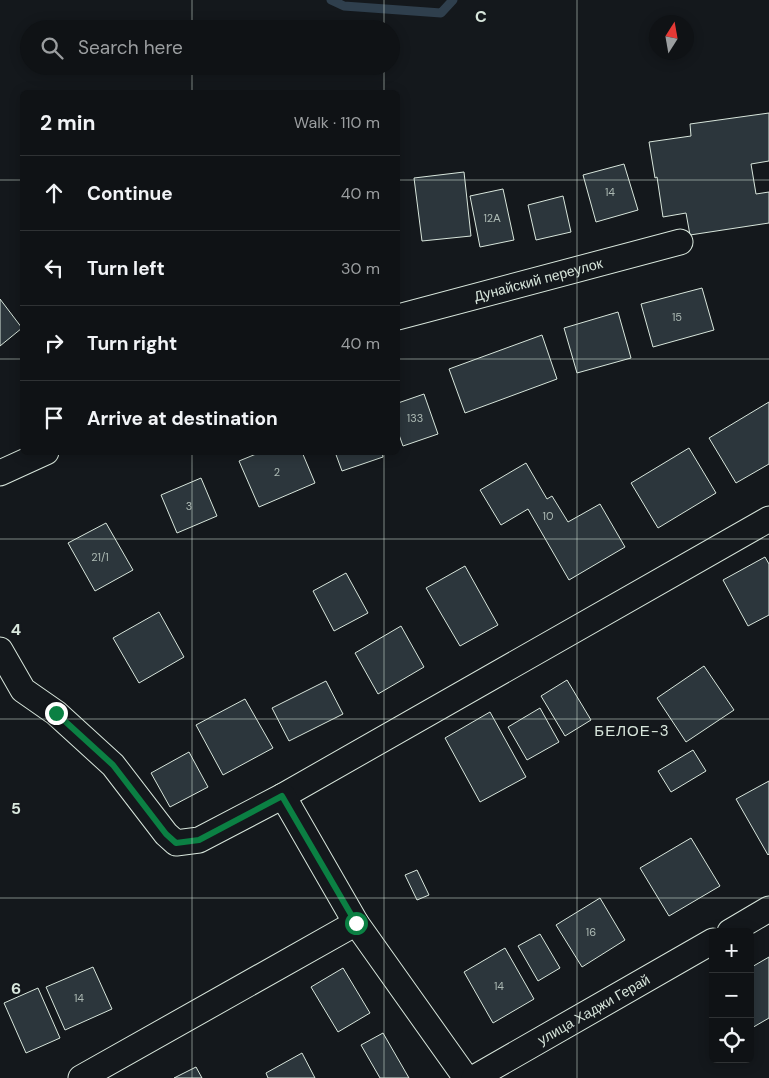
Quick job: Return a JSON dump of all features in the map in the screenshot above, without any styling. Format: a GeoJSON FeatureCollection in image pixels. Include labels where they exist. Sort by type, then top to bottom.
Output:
{"type":"FeatureCollection","features":[{"type":"Feature","properties":{"kind":"street","name":"Дунайский переулок"},"geometry":{"type":"LineString","coordinates":[[400,316],[680,242]]}},
{"type":"Feature","properties":{"kind":"street"},"geometry":{"type":"LineString","coordinates":[[0,473],[39,455]]}},
{"type":"Feature","properties":{"kind":"street"},"geometry":{"type":"LineString","coordinates":[[0,650],[23,690],[56,713],[113,765],[166,834],[176,843],[199,840],[282,796],[769,519]]}},
{"type":"Feature","properties":{"kind":"street"},"geometry":{"type":"LineString","coordinates":[[282,796],[356,923],[466,1078]]}},
{"type":"Feature","properties":{"kind":"street"},"geometry":{"type":"LineString","coordinates":[[737,928],[769,909]]}},
{"type":"Feature","properties":{"kind":"street"},"geometry":{"type":"LineString","coordinates":[[81,1078],[356,923]]}},
{"type":"Feature","properties":{"kind":"street","name":"улица Хаджи Герай"},"geometry":{"type":"LineString","coordinates":[[474,1078],[709,943]]}},
{"type":"Feature","properties":{"kind":"building"},"geometry":{"type":"Polygon","coordinates":[[[769,113],[769,161],[751,164],[756,194],[769,192],[769,223],[690,235],[686,213],[663,217],[649,142],[691,136],[690,124],[769,113]]]}},
{"type":"Feature","properties":{"kind":"building"},"geometry":{"type":"Polygon","coordinates":[[[624,164],[638,210],[596,222],[583,175],[624,164]]]}},
{"type":"Feature","properties":{"kind":"building"},"geometry":{"type":"Polygon","coordinates":[[[464,172],[471,236],[422,241],[414,178],[464,172]]]}},
{"type":"Feature","properties":{"kind":"building"},"geometry":{"type":"Polygon","coordinates":[[[503,189],[514,240],[480,247],[470,196],[503,189]]]}},
{"type":"Feature","properties":{"kind":"building"},"geometry":{"type":"Polygon","coordinates":[[[563,196],[571,232],[536,240],[528,205],[563,196]]]}},
{"type":"Feature","properties":{"kind":"building"},"geometry":{"type":"Polygon","coordinates":[[[702,288],[714,330],[653,347],[641,304],[702,288]]]}},
{"type":"Feature","properties":{"kind":"building"},"geometry":{"type":"Polygon","coordinates":[[[0,299],[20,325],[20,330],[0,346],[0,299]]]}},
{"type":"Feature","properties":{"kind":"building"},"geometry":{"type":"Polygon","coordinates":[[[618,312],[631,358],[577,373],[564,328],[618,312]]]}},
{"type":"Feature","properties":{"kind":"building"},"geometry":{"type":"Polygon","coordinates":[[[542,335],[557,379],[465,413],[449,369],[542,335]]]}},
{"type":"Feature","properties":{"kind":"building"},"geometry":{"type":"Polygon","coordinates":[[[424,394],[438,434],[403,446],[400,438],[400,402],[424,394]]]}},
{"type":"Feature","properties":{"kind":"building"},"geometry":{"type":"Polygon","coordinates":[[[769,402],[769,464],[736,483],[709,438],[769,402]]]}},
{"type":"Feature","properties":{"kind":"building"},"geometry":{"type":"Polygon","coordinates":[[[689,448],[716,493],[658,528],[631,483],[689,448]]]}},
{"type":"Feature","properties":{"kind":"building"},"geometry":{"type":"Polygon","coordinates":[[[254,455],[303,455],[315,483],[259,507],[239,461],[254,455]]]}},
{"type":"Feature","properties":{"kind":"building"},"geometry":{"type":"Polygon","coordinates":[[[336,455],[383,455],[383,457],[342,471],[336,455]]]}},
{"type":"Feature","properties":{"kind":"building"},"geometry":{"type":"Polygon","coordinates":[[[526,463],[547,499],[552,496],[568,522],[600,504],[625,547],[569,580],[528,509],[501,525],[480,490],[526,463]]]}},
{"type":"Feature","properties":{"kind":"building"},"geometry":{"type":"Polygon","coordinates":[[[201,478],[217,516],[177,533],[161,495],[201,478]]]}},
{"type":"Feature","properties":{"kind":"building"},"geometry":{"type":"Polygon","coordinates":[[[106,523],[133,570],[95,591],[68,543],[106,523]]]}},
{"type":"Feature","properties":{"kind":"building"},"geometry":{"type":"Polygon","coordinates":[[[765,557],[769,564],[769,615],[748,626],[723,580],[765,557]]]}},
{"type":"Feature","properties":{"kind":"building"},"geometry":{"type":"Polygon","coordinates":[[[465,566],[498,625],[460,646],[426,588],[465,566]]]}},
{"type":"Feature","properties":{"kind":"building"},"geometry":{"type":"Polygon","coordinates":[[[346,573],[368,613],[334,631],[313,591],[346,573]]]}},
{"type":"Feature","properties":{"kind":"building"},"geometry":{"type":"Polygon","coordinates":[[[159,612],[184,657],[139,683],[113,638],[159,612]]]}},
{"type":"Feature","properties":{"kind":"building"},"geometry":{"type":"Polygon","coordinates":[[[401,626],[424,667],[378,694],[355,653],[401,626]]]}},
{"type":"Feature","properties":{"kind":"building"},"geometry":{"type":"Polygon","coordinates":[[[704,666],[734,710],[686,742],[657,698],[704,666]]]}},
{"type":"Feature","properties":{"kind":"building"},"geometry":{"type":"Polygon","coordinates":[[[567,680],[591,720],[565,736],[541,696],[567,680]]]}},
{"type":"Feature","properties":{"kind":"building"},"geometry":{"type":"Polygon","coordinates":[[[326,681],[343,714],[289,741],[272,708],[326,681]]]}},
{"type":"Feature","properties":{"kind":"building"},"geometry":{"type":"Polygon","coordinates":[[[245,699],[273,748],[223,775],[196,725],[245,699]]]}},
{"type":"Feature","properties":{"kind":"building"},"geometry":{"type":"Polygon","coordinates":[[[540,708],[559,742],[527,760],[508,727],[540,708]]]}},
{"type":"Feature","properties":{"kind":"building"},"geometry":{"type":"Polygon","coordinates":[[[490,712],[526,777],[480,802],[445,738],[490,712]]]}},
{"type":"Feature","properties":{"kind":"building"},"geometry":{"type":"Polygon","coordinates":[[[693,750],[706,771],[671,792],[658,771],[693,750]]]}},
{"type":"Feature","properties":{"kind":"building"},"geometry":{"type":"Polygon","coordinates":[[[189,752],[208,787],[170,807],[151,773],[189,752]]]}},
{"type":"Feature","properties":{"kind":"building"},"geometry":{"type":"Polygon","coordinates":[[[769,781],[769,854],[768,855],[736,799],[769,781]]]}},
{"type":"Feature","properties":{"kind":"building"},"geometry":{"type":"Polygon","coordinates":[[[691,838],[720,886],[669,916],[640,868],[691,838]]]}},
{"type":"Feature","properties":{"kind":"building"},"geometry":{"type":"Polygon","coordinates":[[[417,870],[429,895],[417,900],[405,875],[417,870]]]}},
{"type":"Feature","properties":{"kind":"building"},"geometry":{"type":"Polygon","coordinates":[[[600,898],[625,940],[582,967],[556,925],[600,898]]]}},
{"type":"Feature","properties":{"kind":"building"},"geometry":{"type":"Polygon","coordinates":[[[540,934],[560,968],[538,981],[518,946],[540,934]]]}},
{"type":"Feature","properties":{"kind":"building"},"geometry":{"type":"Polygon","coordinates":[[[505,948],[534,999],[493,1023],[464,972],[505,948]]]}},
{"type":"Feature","properties":{"kind":"building"},"geometry":{"type":"Polygon","coordinates":[[[769,957],[769,1018],[754,1027],[754,973],[754,966],[769,957]]]}},
{"type":"Feature","properties":{"kind":"building"},"geometry":{"type":"Polygon","coordinates":[[[93,967],[112,1009],[65,1030],[46,987],[93,967]]]}},
{"type":"Feature","properties":{"kind":"building"},"geometry":{"type":"Polygon","coordinates":[[[343,968],[370,1013],[338,1032],[311,987],[343,968]]]}},
{"type":"Feature","properties":{"kind":"building"},"geometry":{"type":"Polygon","coordinates":[[[38,988],[60,1038],[26,1053],[4,1003],[38,988]]]}},
{"type":"Feature","properties":{"kind":"building"},"geometry":{"type":"Polygon","coordinates":[[[383,1033],[409,1078],[380,1078],[361,1045],[383,1033]]]}},
{"type":"Feature","properties":{"kind":"building"},"geometry":{"type":"Polygon","coordinates":[[[302,1053],[315,1078],[268,1078],[266,1073],[302,1053]]]}},
{"type":"Feature","properties":{"kind":"building"},"geometry":{"type":"Polygon","coordinates":[[[196,1067],[202,1078],[174,1078],[196,1067]]]}},
{"type":"Feature","properties":{"kind":"waterway"},"geometry":{"type":"LineString","coordinates":[[331,0],[344,6],[441,13],[453,0]]}},
{"type":"Feature","properties":{"kind":"district","name":"БЕЛОЕ-3"},"geometry":{"type":"Point","coordinates":[632,731]}},
{"type":"Feature","properties":{"kind":"route"},"geometry":{"type":"LineString","coordinates":[[56,713],[113,765],[166,834],[176,843],[199,840],[282,796],[356,923]]}}]}
